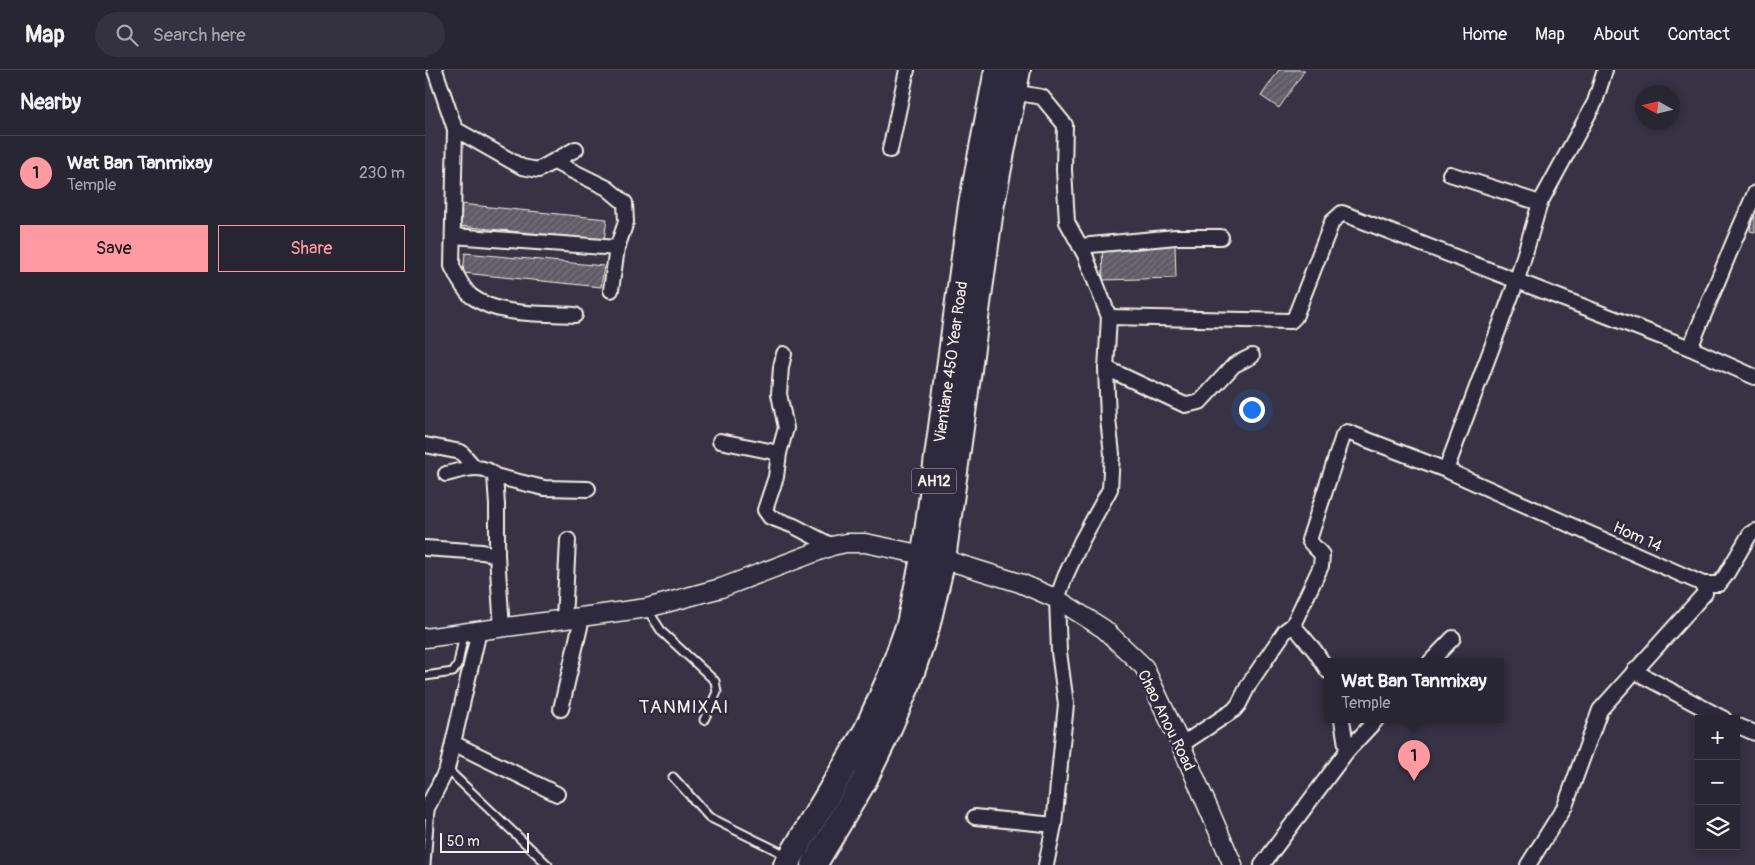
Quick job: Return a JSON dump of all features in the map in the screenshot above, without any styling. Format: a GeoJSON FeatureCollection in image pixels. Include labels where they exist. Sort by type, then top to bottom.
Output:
{"type":"FeatureCollection","features":[{"type":"Feature","properties":{"kind":"highway","name":"Vientiane 450 Year Road"},"geometry":{"type":"LineString","coordinates":[[813,865],[864,780],[884,740],[908,684],[927,627],[971,205],[997,70]]}},
{"type":"Feature","properties":{"kind":"highway","name":"Vientiane 450 Year Road"},"geometry":{"type":"LineString","coordinates":[[788,861],[866,731],[890,677],[934,556],[991,209],[1015,81]]}},
{"type":"Feature","properties":{"kind":"street"},"geometry":{"type":"LineString","coordinates":[[435,70],[455,129],[452,266],[459,281],[471,295],[489,305],[516,312],[575,315]]}},
{"type":"Feature","properties":{"kind":"street"},"geometry":{"type":"LineString","coordinates":[[890,150],[907,70]]}},
{"type":"Feature","properties":{"kind":"street"},"geometry":{"type":"LineString","coordinates":[[1446,470],[1517,280],[1540,203],[1595,102],[1605,70]]}},
{"type":"Feature","properties":{"kind":"street"},"geometry":{"type":"LineString","coordinates":[[1015,81],[1042,97],[1065,125],[1067,222],[1080,246],[1109,317],[1106,368],[1108,419],[1112,454],[1110,489],[1082,540],[1057,599],[1059,652],[1066,704],[1054,825],[1046,865]]}},
{"type":"Feature","properties":{"kind":"street"},"geometry":{"type":"LineString","coordinates":[[455,129],[522,167],[538,170],[576,149]]}},
{"type":"Feature","properties":{"kind":"street"},"geometry":{"type":"LineString","coordinates":[[554,162],[607,188],[625,203],[626,222],[617,248],[611,290]]}},
{"type":"Feature","properties":{"kind":"street"},"geometry":{"type":"LineString","coordinates":[[1450,174],[1540,203]]}},
{"type":"Feature","properties":{"kind":"street"},"geometry":{"type":"LineString","coordinates":[[1690,348],[1755,193]]}},
{"type":"Feature","properties":{"kind":"street"},"geometry":{"type":"LineString","coordinates":[[1109,317],[1291,321],[1295,316],[1331,222],[1342,213],[1690,348],[1755,377]]}},
{"type":"Feature","properties":{"kind":"street"},"geometry":{"type":"LineString","coordinates":[[453,236],[617,248]]}},
{"type":"Feature","properties":{"kind":"street"},"geometry":{"type":"LineString","coordinates":[[1080,246],[1176,237],[1221,237]]}},
{"type":"Feature","properties":{"kind":"street"},"geometry":{"type":"LineString","coordinates":[[784,354],[779,394],[786,428],[779,453],[776,478],[765,510],[770,517],[794,526],[832,546]]}},
{"type":"Feature","properties":{"kind":"street"},"geometry":{"type":"LineString","coordinates":[[1106,368],[1185,405],[1201,402],[1234,365],[1252,356]]}},
{"type":"Feature","properties":{"kind":"street","name":"Hom 14"},"geometry":{"type":"LineString","coordinates":[[1293,625],[1321,566],[1322,555],[1317,548],[1311,545],[1309,540],[1343,436],[1347,432],[1446,470],[1703,584]]}},
{"type":"Feature","properties":{"kind":"street"},"geometry":{"type":"LineString","coordinates":[[720,441],[779,453]]}},
{"type":"Feature","properties":{"kind":"street"},"geometry":{"type":"LineString","coordinates":[[425,446],[461,452],[475,468]]}},
{"type":"Feature","properties":{"kind":"street"},"geometry":{"type":"LineString","coordinates":[[446,474],[475,468],[485,469],[495,476],[544,488],[588,489]]}},
{"type":"Feature","properties":{"kind":"street"},"geometry":{"type":"LineString","coordinates":[[495,476],[501,629]]}},
{"type":"Feature","properties":{"kind":"street"},"geometry":{"type":"LineString","coordinates":[[1528,865],[1565,806],[1600,710],[1705,593],[1703,584],[1719,584],[1750,534],[1755,531]]}},
{"type":"Feature","properties":{"kind":"street"},"geometry":{"type":"LineString","coordinates":[[564,620],[568,540]]}},
{"type":"Feature","properties":{"kind":"street","name":"Chao Anou Road"},"geometry":{"type":"LineString","coordinates":[[425,638],[647,608],[721,588],[832,546],[865,543],[934,556],[1020,584],[1057,599],[1104,629],[1144,667],[1181,745],[1233,865]]}},
{"type":"Feature","properties":{"kind":"street"},"geometry":{"type":"LineString","coordinates":[[425,548],[482,552],[497,556]]}},
{"type":"Feature","properties":{"kind":"street"},"geometry":{"type":"LineString","coordinates":[[561,709],[582,618]]}},
{"type":"Feature","properties":{"kind":"street"},"geometry":{"type":"LineString","coordinates":[[1181,745],[1234,710],[1285,631],[1293,625],[1324,665]]}},
{"type":"Feature","properties":{"kind":"street"},"geometry":{"type":"LineString","coordinates":[[428,807],[447,769],[471,632]]}},
{"type":"Feature","properties":{"kind":"street"},"geometry":{"type":"LineString","coordinates":[[1434,658],[1453,638]]}},
{"type":"Feature","properties":{"kind":"street"},"geometry":{"type":"LineString","coordinates":[[1634,671],[1716,715]]}},
{"type":"Feature","properties":{"kind":"street"},"geometry":{"type":"LineString","coordinates":[[1342,723],[1347,751]]}},
{"type":"Feature","properties":{"kind":"street"},"geometry":{"type":"LineString","coordinates":[[1262,865],[1347,751],[1374,723]]}},
{"type":"Feature","properties":{"kind":"street"},"geometry":{"type":"LineString","coordinates":[[1740,727],[1755,733]]}},
{"type":"Feature","properties":{"kind":"street"},"geometry":{"type":"LineString","coordinates":[[453,743],[557,794]]}},
{"type":"Feature","properties":{"kind":"street"},"geometry":{"type":"LineString","coordinates":[[975,817],[1054,825]]}},
{"type":"Feature","properties":{"kind":"lane"},"geometry":{"type":"LineString","coordinates":[[647,608],[662,632],[715,681],[717,692],[704,720]]}},
{"type":"Feature","properties":{"kind":"lane"},"geometry":{"type":"LineString","coordinates":[[425,676],[453,672],[471,632]]}},
{"type":"Feature","properties":{"kind":"lane"},"geometry":{"type":"LineString","coordinates":[[447,769],[548,865]]}},
{"type":"Feature","properties":{"kind":"lane"},"geometry":{"type":"LineString","coordinates":[[673,777],[709,817],[788,861]]}},
{"type":"Feature","properties":{"kind":"lane"},"geometry":{"type":"LineString","coordinates":[[427,864],[428,807]]}},
{"type":"Feature","properties":{"kind":"building"},"geometry":{"type":"Polygon","coordinates":[[[1279,70],[1305,70],[1279,108],[1261,96],[1279,70]]]}},
{"type":"Feature","properties":{"kind":"building"},"geometry":{"type":"Polygon","coordinates":[[[461,204],[607,219],[604,240],[459,226],[461,204]]]}},
{"type":"Feature","properties":{"kind":"building"},"geometry":{"type":"Polygon","coordinates":[[[1752,215],[1755,216],[1755,232],[1750,231],[1752,215]]]}},
{"type":"Feature","properties":{"kind":"building"},"geometry":{"type":"Polygon","coordinates":[[[1175,242],[1176,278],[1103,280],[1102,244],[1175,242]]]}},
{"type":"Feature","properties":{"kind":"building"},"geometry":{"type":"Polygon","coordinates":[[[465,253],[604,266],[601,287],[463,273],[465,253]]]}},
{"type":"Feature","properties":{"kind":"place","name":"Wat Ban Tanmixay"},"geometry":{"type":"Point","coordinates":[1414,781]}},
{"type":"Feature","properties":{"kind":"district","name":"TANMIXAI"},"geometry":{"type":"Point","coordinates":[684,706]}}]}
